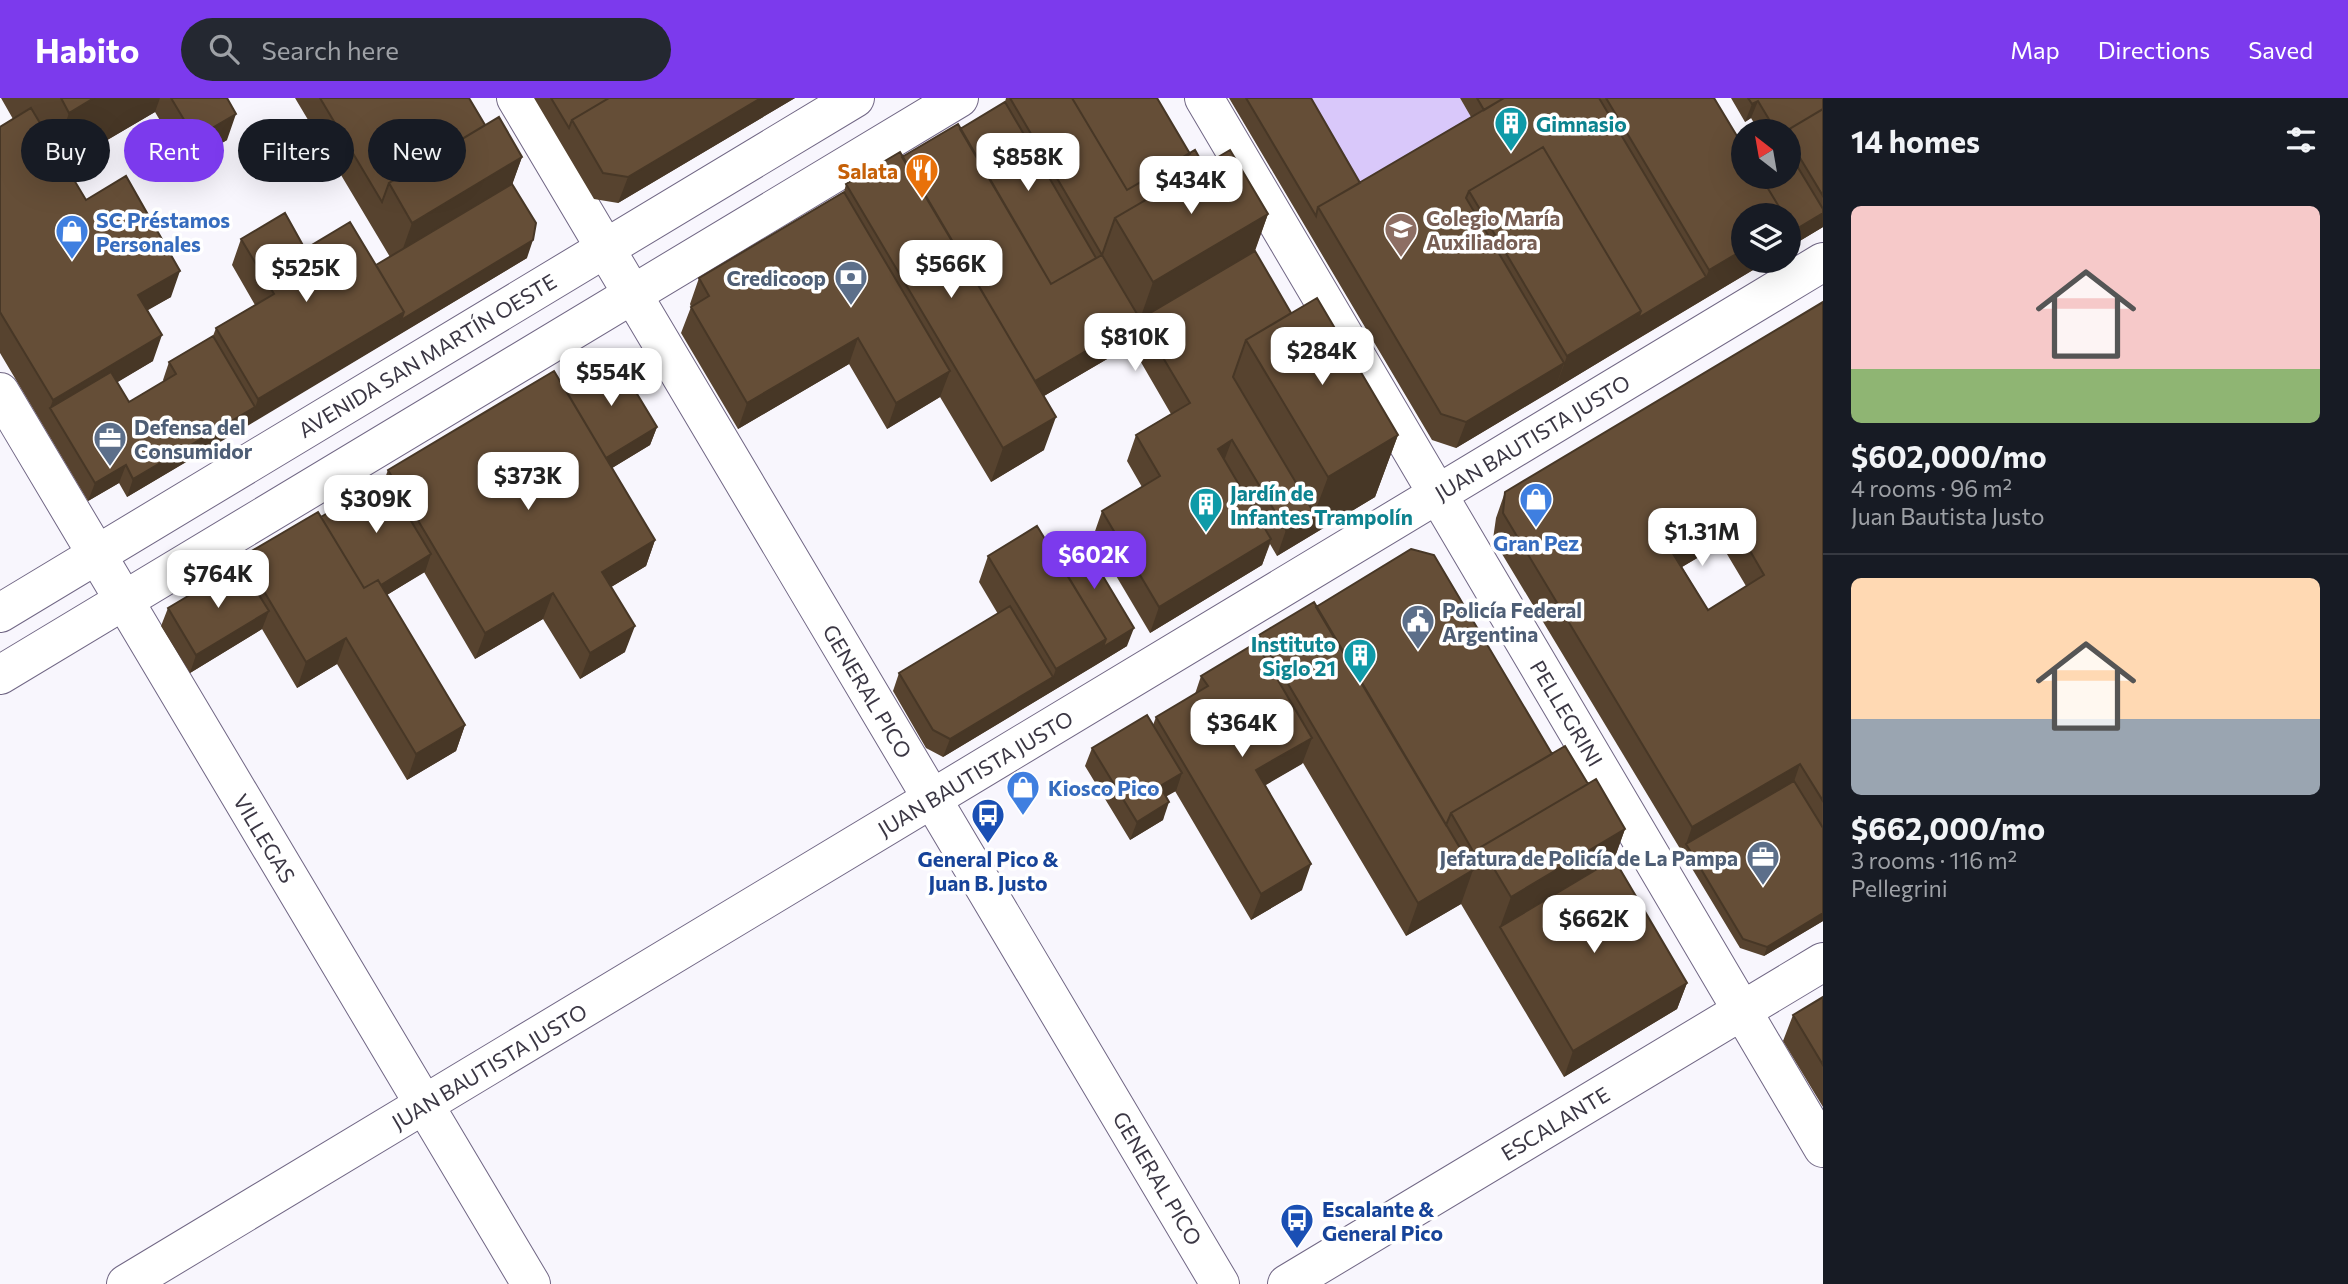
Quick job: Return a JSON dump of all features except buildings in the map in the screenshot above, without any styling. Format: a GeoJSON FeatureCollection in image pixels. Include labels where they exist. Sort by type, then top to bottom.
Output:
{"type":"FeatureCollection","features":[{"type":"Feature","properties":{"kind":"street","name":"GENERAL PICO"},"geometry":{"type":"LineString","coordinates":[[516,98],[1220,1284]]}},
{"type":"Feature","properties":{"kind":"street","name":"AVENIDA SAN MARTÍN OESTE"},"geometry":{"type":"LineString","coordinates":[[0,613],[855,98]]}},
{"type":"Feature","properties":{"kind":"street"},"geometry":{"type":"LineString","coordinates":[[0,675],[958,98]]}},
{"type":"Feature","properties":{"kind":"street","name":"PELLEGRINI"},"geometry":{"type":"LineString","coordinates":[[1204,98],[1823,1148]]}},
{"type":"Feature","properties":{"kind":"street","name":"JUAN BAUTISTA JUSTO"},"geometry":{"type":"LineString","coordinates":[[126,1284],[1823,262]]}},
{"type":"Feature","properties":{"kind":"street","name":"VILLEGAS"},"geometry":{"type":"LineString","coordinates":[[0,392],[531,1284]]}},
{"type":"Feature","properties":{"kind":"street","name":"ESCALANTE"},"geometry":{"type":"LineString","coordinates":[[1287,1284],[1823,962]]}},
{"type":"Feature","properties":{"kind":"shaded area"},"geometry":{"type":"Polygon","coordinates":[[[1294,98],[1460,98],[1480,132],[1357,205],[1294,98]]]}},
{"type":"Feature","properties":{"kind":"place","name":"Gimnasio"},"geometry":{"type":"Point","coordinates":[1511,153]}},
{"type":"Feature","properties":{"kind":"place","name":"Salata"},"geometry":{"type":"Point","coordinates":[922,200]}},
{"type":"Feature","properties":{"kind":"place","name":"Colegio María Auxiliadora"},"geometry":{"type":"Point","coordinates":[1401,259]}},
{"type":"Feature","properties":{"kind":"place","name":"SC Préstamos Personales"},"geometry":{"type":"Point","coordinates":[72,261]}},
{"type":"Feature","properties":{"kind":"place","name":"Credicoop"},"geometry":{"type":"Point","coordinates":[851,307]}},
{"type":"Feature","properties":{"kind":"place","name":"Defensa del Consumidor"},"geometry":{"type":"Point","coordinates":[110,468]}},
{"type":"Feature","properties":{"kind":"place","name":"Gran Pez"},"geometry":{"type":"Point","coordinates":[1536,529]}},
{"type":"Feature","properties":{"kind":"place","name":"Jardín de Infantes Trampolín"},"geometry":{"type":"Point","coordinates":[1206,534]}},
{"type":"Feature","properties":{"kind":"place","name":"Policía Federal Argentina"},"geometry":{"type":"Point","coordinates":[1418,651]}},
{"type":"Feature","properties":{"kind":"place","name":"Instituto Siglo 21"},"geometry":{"type":"Point","coordinates":[1360,685]}},
{"type":"Feature","properties":{"kind":"place","name":"Kiosco Pico"},"geometry":{"type":"Point","coordinates":[1023,817]}},
{"type":"Feature","properties":{"kind":"place","name":"General Pico & Juan B. Justo"},"geometry":{"type":"Point","coordinates":[988,845]}},
{"type":"Feature","properties":{"kind":"place","name":"Jefatura de Policía de La Pampa"},"geometry":{"type":"Point","coordinates":[1763,887]}},
{"type":"Feature","properties":{"kind":"place","name":"Escalante & General Pico"},"geometry":{"type":"Point","coordinates":[1297,1250]}}]}
